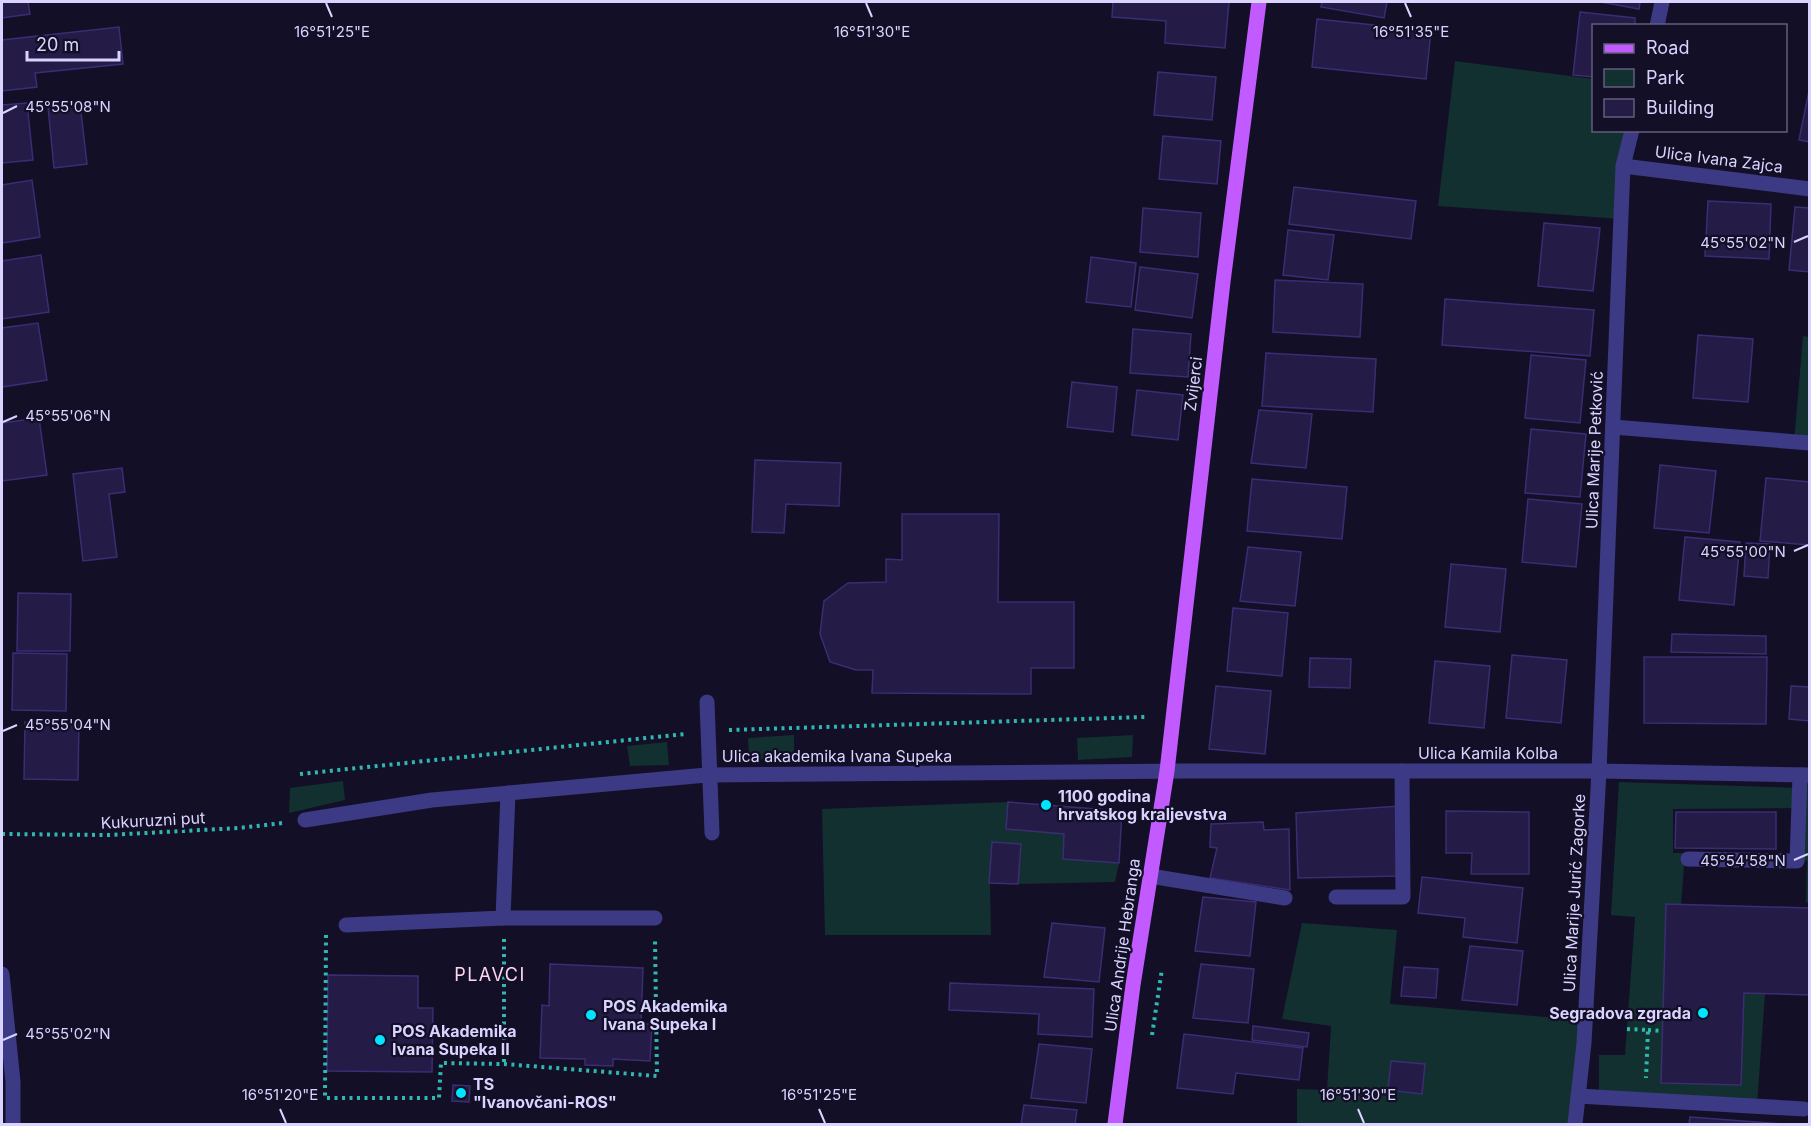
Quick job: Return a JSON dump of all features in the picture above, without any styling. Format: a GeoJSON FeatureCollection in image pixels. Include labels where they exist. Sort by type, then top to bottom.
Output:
{"type":"FeatureCollection","features":[{"type":"Feature","properties":{"kind":"main road","name":"Zvijerci"},"geometry":{"type":"LineString","coordinates":[[1167,771],[1223,282],[1258,2]]}},
{"type":"Feature","properties":{"kind":"main road","name":"Ulica Andrije Hebranga"},"geometry":{"type":"LineString","coordinates":[[1115,1125],[1133,985],[1167,771]]}},
{"type":"Feature","properties":{"kind":"street"},"geometry":{"type":"LineString","coordinates":[[1657,24],[1662,2]]}},
{"type":"Feature","properties":{"kind":"street","name":"Ulica Marije Petković"},"geometry":{"type":"LineString","coordinates":[[1599,771],[1623,166],[1632,132]]}},
{"type":"Feature","properties":{"kind":"street","name":"Ulica Ivana Zajca"},"geometry":{"type":"LineString","coordinates":[[1623,166],[1809,189]]}},
{"type":"Feature","properties":{"kind":"street"},"geometry":{"type":"LineString","coordinates":[[1613,427],[1809,443]]}},
{"type":"Feature","properties":{"kind":"street"},"geometry":{"type":"LineString","coordinates":[[707,702],[712,833]]}},
{"type":"Feature","properties":{"kind":"street","name":"Ulica Kamila Kolba"},"geometry":{"type":"LineString","coordinates":[[1167,771],[1599,771],[1805,775]]}},
{"type":"Feature","properties":{"kind":"street","name":"Ulica akademika Ivana Supeka"},"geometry":{"type":"LineString","coordinates":[[305,820],[432,800],[709,775],[1167,771]]}},
{"type":"Feature","properties":{"kind":"street"},"geometry":{"type":"LineString","coordinates":[[1336,897],[1403,897],[1402,771]]}},
{"type":"Feature","properties":{"kind":"street","name":"Ulica Marije Jurić Zagorke"},"geometry":{"type":"LineString","coordinates":[[1575,1125],[1584,1043],[1599,771]]}},
{"type":"Feature","properties":{"kind":"street"},"geometry":{"type":"LineString","coordinates":[[1688,859],[1797,861],[1805,775]]}},
{"type":"Feature","properties":{"kind":"street"},"geometry":{"type":"LineString","coordinates":[[504,918],[508,793]]}},
{"type":"Feature","properties":{"kind":"street"},"geometry":{"type":"LineString","coordinates":[[1150,876],[1285,898]]}},
{"type":"Feature","properties":{"kind":"street"},"geometry":{"type":"LineString","coordinates":[[346,925],[504,918],[655,918]]}},
{"type":"Feature","properties":{"kind":"street"},"geometry":{"type":"LineString","coordinates":[[2,974],[13,1082],[13,1125]]}},
{"type":"Feature","properties":{"kind":"street"},"geometry":{"type":"LineString","coordinates":[[1578,1096],[1804,1109]]}},
{"type":"Feature","properties":{"kind":"path"},"geometry":{"type":"LineString","coordinates":[[728,730],[1145,717]]}},
{"type":"Feature","properties":{"kind":"path"},"geometry":{"type":"LineString","coordinates":[[300,774],[692,733]]}},
{"type":"Feature","properties":{"kind":"path","name":"Kukuruzni put"},"geometry":{"type":"LineString","coordinates":[[2,834],[118,835],[238,828],[305,820]]}},
{"type":"Feature","properties":{"kind":"path"},"geometry":{"type":"LineString","coordinates":[[504,918],[504,1064]]}},
{"type":"Feature","properties":{"kind":"path"},"geometry":{"type":"LineString","coordinates":[[346,925],[325,925],[325,1098],[439,1098],[441,1063],[504,1064],[657,1076],[655,918]]}},
{"type":"Feature","properties":{"kind":"path"},"geometry":{"type":"LineString","coordinates":[[1627,1029],[1662,1031]]}},
{"type":"Feature","properties":{"kind":"path"},"geometry":{"type":"LineString","coordinates":[[1646,1100],[1648,1030]]}},
{"type":"Feature","properties":{"kind":"green space"},"geometry":{"type":"Polygon","coordinates":[[[1455,61],[1592,79],[1592,132],[1632,132],[1621,219],[1438,206],[1455,61]]]}},
{"type":"Feature","properties":{"kind":"green space"},"geometry":{"type":"Polygon","coordinates":[[[1803,336],[1809,337],[1809,443],[1794,442],[1803,336]]]}},
{"type":"Feature","properties":{"kind":"green space"},"geometry":{"type":"Polygon","coordinates":[[[794,735],[794,758],[749,760],[748,738],[794,735]]]}},
{"type":"Feature","properties":{"kind":"green space"},"geometry":{"type":"Polygon","coordinates":[[[1133,735],[1132,757],[1078,760],[1077,738],[1133,735]]]}},
{"type":"Feature","properties":{"kind":"green space"},"geometry":{"type":"Polygon","coordinates":[[[667,742],[669,765],[630,766],[627,746],[667,742]]]}},
{"type":"Feature","properties":{"kind":"green space"},"geometry":{"type":"Polygon","coordinates":[[[1809,775],[1809,902],[1806,903],[1807,861],[1797,861],[1798,808],[1673,809],[1673,853],[1685,853],[1681,905],[1666,905],[1661,1083],[1744,993],[1765,994],[1757,1106],[1599,1097],[1599,1055],[1625,1055],[1635,917],[1611,915],[1619,782],[1799,788],[1809,775]]]}},
{"type":"Feature","properties":{"kind":"green space"},"geometry":{"type":"Polygon","coordinates":[[[343,781],[345,800],[289,813],[290,788],[343,781]]]}},
{"type":"Feature","properties":{"kind":"green space"},"geometry":{"type":"Polygon","coordinates":[[[1008,802],[1006,829],[1064,834],[1063,858],[1119,863],[1115,882],[990,883],[991,935],[825,935],[822,809],[1008,802]]]}},
{"type":"Feature","properties":{"kind":"green space"},"geometry":{"type":"Polygon","coordinates":[[[1302,923],[1397,930],[1390,1004],[1585,1022],[1575,1124],[1297,1124],[1297,1089],[1327,1090],[1331,1026],[1282,1019],[1302,923]]]}},
{"type":"Feature","properties":{"kind":"building"},"geometry":{"type":"Polygon","coordinates":[[[2,2],[28,2],[30,14],[2,18],[2,2]]]}},
{"type":"Feature","properties":{"kind":"building"},"geometry":{"type":"Polygon","coordinates":[[[1113,2],[1229,2],[1225,48],[1165,43],[1166,21],[1112,17],[1113,2]]]}},
{"type":"Feature","properties":{"kind":"building"},"geometry":{"type":"Polygon","coordinates":[[[1322,2],[1387,2],[1384,18],[1321,7],[1322,2]]]}},
{"type":"Feature","properties":{"kind":"building"},"geometry":{"type":"Polygon","coordinates":[[[1601,2],[1640,2],[1639,9],[1601,2]]]}},
{"type":"Feature","properties":{"kind":"building"},"geometry":{"type":"Polygon","coordinates":[[[1580,12],[1635,18],[1635,24],[1592,24],[1592,77],[1573,75],[1580,12]]]}},
{"type":"Feature","properties":{"kind":"building"},"geometry":{"type":"Polygon","coordinates":[[[1317,19],[1431,31],[1426,79],[1312,67],[1317,19]]]}},
{"type":"Feature","properties":{"kind":"building"},"geometry":{"type":"Polygon","coordinates":[[[119,27],[123,64],[35,73],[37,87],[2,91],[2,40],[119,27]]]}},
{"type":"Feature","properties":{"kind":"building"},"geometry":{"type":"Polygon","coordinates":[[[1158,72],[1216,77],[1212,120],[1154,115],[1158,72]]]}},
{"type":"Feature","properties":{"kind":"building"},"geometry":{"type":"Polygon","coordinates":[[[1810,86],[1810,142],[1799,140],[1810,86]]]}},
{"type":"Feature","properties":{"kind":"building"},"geometry":{"type":"Polygon","coordinates":[[[27,103],[33,160],[2,163],[2,105],[27,103]]]}},
{"type":"Feature","properties":{"kind":"building"},"geometry":{"type":"Polygon","coordinates":[[[80,103],[87,164],[54,168],[48,107],[80,103]]]}},
{"type":"Feature","properties":{"kind":"building"},"geometry":{"type":"Polygon","coordinates":[[[1163,136],[1221,141],[1217,184],[1159,179],[1163,136]]]}},
{"type":"Feature","properties":{"kind":"building"},"geometry":{"type":"Polygon","coordinates":[[[32,180],[40,237],[2,243],[2,185],[32,180]]]}},
{"type":"Feature","properties":{"kind":"building"},"geometry":{"type":"Polygon","coordinates":[[[1294,187],[1416,201],[1411,239],[1289,224],[1294,187]]]}},
{"type":"Feature","properties":{"kind":"building"},"geometry":{"type":"Polygon","coordinates":[[[1708,201],[1771,204],[1769,259],[1705,256],[1708,201]]]}},
{"type":"Feature","properties":{"kind":"building"},"geometry":{"type":"Polygon","coordinates":[[[1795,207],[1810,208],[1810,272],[1789,270],[1795,207]]]}},
{"type":"Feature","properties":{"kind":"building"},"geometry":{"type":"Polygon","coordinates":[[[1143,208],[1201,213],[1198,257],[1140,252],[1143,208]]]}},
{"type":"Feature","properties":{"kind":"building"},"geometry":{"type":"Polygon","coordinates":[[[1544,223],[1600,228],[1593,291],[1538,286],[1544,223]]]}},
{"type":"Feature","properties":{"kind":"building"},"geometry":{"type":"Polygon","coordinates":[[[1288,230],[1334,235],[1328,280],[1283,275],[1288,230]]]}},
{"type":"Feature","properties":{"kind":"building"},"geometry":{"type":"Polygon","coordinates":[[[41,255],[49,312],[2,319],[2,261],[41,255]]]}},
{"type":"Feature","properties":{"kind":"building"},"geometry":{"type":"Polygon","coordinates":[[[1091,257],[1136,263],[1131,307],[1086,302],[1091,257]]]}},
{"type":"Feature","properties":{"kind":"building"},"geometry":{"type":"Polygon","coordinates":[[[1140,267],[1198,274],[1192,318],[1135,310],[1140,267]]]}},
{"type":"Feature","properties":{"kind":"building"},"geometry":{"type":"Polygon","coordinates":[[[1275,280],[1363,284],[1360,337],[1273,332],[1275,280]]]}},
{"type":"Feature","properties":{"kind":"building"},"geometry":{"type":"Polygon","coordinates":[[[1445,299],[1594,310],[1590,356],[1442,345],[1445,299]]]}},
{"type":"Feature","properties":{"kind":"building"},"geometry":{"type":"Polygon","coordinates":[[[38,323],[47,380],[2,387],[2,328],[38,323]]]}},
{"type":"Feature","properties":{"kind":"building"},"geometry":{"type":"Polygon","coordinates":[[[1133,329],[1191,334],[1188,377],[1130,373],[1133,329]]]}},
{"type":"Feature","properties":{"kind":"building"},"geometry":{"type":"Polygon","coordinates":[[[1698,335],[1753,339],[1748,402],[1693,398],[1698,335]]]}},
{"type":"Feature","properties":{"kind":"building"},"geometry":{"type":"Polygon","coordinates":[[[1266,353],[1376,359],[1373,412],[1262,406],[1266,353]]]}},
{"type":"Feature","properties":{"kind":"building"},"geometry":{"type":"Polygon","coordinates":[[[1531,355],[1586,360],[1580,423],[1525,418],[1531,355]]]}},
{"type":"Feature","properties":{"kind":"building"},"geometry":{"type":"Polygon","coordinates":[[[1072,382],[1117,387],[1113,432],[1067,427],[1072,382]]]}},
{"type":"Feature","properties":{"kind":"building"},"geometry":{"type":"Polygon","coordinates":[[[1137,390],[1183,395],[1178,440],[1132,435],[1137,390]]]}},
{"type":"Feature","properties":{"kind":"building"},"geometry":{"type":"Polygon","coordinates":[[[1259,410],[1312,414],[1306,468],[1251,463],[1259,410]]]}},
{"type":"Feature","properties":{"kind":"building"},"geometry":{"type":"Polygon","coordinates":[[[39,418],[47,475],[2,481],[2,423],[39,418]]]}},
{"type":"Feature","properties":{"kind":"building"},"geometry":{"type":"Polygon","coordinates":[[[1531,429],[1586,434],[1580,497],[1525,493],[1531,429]]]}},
{"type":"Feature","properties":{"kind":"building"},"geometry":{"type":"Polygon","coordinates":[[[755,460],[841,463],[839,506],[786,504],[784,533],[752,532],[755,460]]]}},
{"type":"Feature","properties":{"kind":"building"},"geometry":{"type":"Polygon","coordinates":[[[1660,465],[1716,471],[1709,533],[1654,528],[1660,465]]]}},
{"type":"Feature","properties":{"kind":"building"},"geometry":{"type":"Polygon","coordinates":[[[122,468],[125,492],[109,494],[117,557],[83,561],[73,474],[122,468]]]}},
{"type":"Feature","properties":{"kind":"building"},"geometry":{"type":"Polygon","coordinates":[[[1766,478],[1810,482],[1810,545],[1760,541],[1766,478]]]}},
{"type":"Feature","properties":{"kind":"building"},"geometry":{"type":"Polygon","coordinates":[[[1252,479],[1347,487],[1342,539],[1247,531],[1252,479]]]}},
{"type":"Feature","properties":{"kind":"building"},"geometry":{"type":"Polygon","coordinates":[[[1528,499],[1582,504],[1576,567],[1522,562],[1528,499]]]}},
{"type":"Feature","properties":{"kind":"building"},"geometry":{"type":"Polygon","coordinates":[[[902,514],[999,514],[998,602],[1074,602],[1074,668],[1031,668],[1031,694],[872,693],[873,670],[856,670],[830,662],[820,634],[824,601],[848,583],[886,582],[886,559],[902,560],[902,514]]]}},
{"type":"Feature","properties":{"kind":"building"},"geometry":{"type":"Polygon","coordinates":[[[1685,537],[1740,542],[1734,605],[1679,600],[1685,537]]]}},
{"type":"Feature","properties":{"kind":"building"},"geometry":{"type":"Polygon","coordinates":[[[1746,543],[1770,544],[1768,578],[1744,576],[1746,543]]]}},
{"type":"Feature","properties":{"kind":"building"},"geometry":{"type":"Polygon","coordinates":[[[1248,547],[1301,552],[1295,606],[1240,601],[1248,547]]]}},
{"type":"Feature","properties":{"kind":"building"},"geometry":{"type":"Polygon","coordinates":[[[1451,564],[1506,569],[1500,632],[1445,627],[1451,564]]]}},
{"type":"Feature","properties":{"kind":"building"},"geometry":{"type":"Polygon","coordinates":[[[18,593],[71,594],[70,651],[17,651],[18,593]]]}},
{"type":"Feature","properties":{"kind":"building"},"geometry":{"type":"Polygon","coordinates":[[[1233,608],[1288,613],[1282,676],[1227,671],[1233,608]]]}},
{"type":"Feature","properties":{"kind":"building"},"geometry":{"type":"Polygon","coordinates":[[[1672,634],[1766,636],[1766,654],[1671,652],[1672,634]]]}},
{"type":"Feature","properties":{"kind":"building"},"geometry":{"type":"Polygon","coordinates":[[[13,653],[67,654],[66,711],[12,710],[13,653]]]}},
{"type":"Feature","properties":{"kind":"building"},"geometry":{"type":"Polygon","coordinates":[[[1512,655],[1567,660],[1561,723],[1506,718],[1512,655]]]}},
{"type":"Feature","properties":{"kind":"building"},"geometry":{"type":"Polygon","coordinates":[[[1644,657],[1767,657],[1766,724],[1644,723],[1644,657]]]}},
{"type":"Feature","properties":{"kind":"building"},"geometry":{"type":"Polygon","coordinates":[[[1310,658],[1351,659],[1350,688],[1309,687],[1310,658]]]}},
{"type":"Feature","properties":{"kind":"building"},"geometry":{"type":"Polygon","coordinates":[[[1435,661],[1490,666],[1484,728],[1429,723],[1435,661]]]}},
{"type":"Feature","properties":{"kind":"building"},"geometry":{"type":"Polygon","coordinates":[[[1216,686],[1271,691],[1265,754],[1209,749],[1216,686]]]}},
{"type":"Feature","properties":{"kind":"building"},"geometry":{"type":"Polygon","coordinates":[[[1791,686],[1810,687],[1810,721],[1789,719],[1791,686]]]}},
{"type":"Feature","properties":{"kind":"building"},"geometry":{"type":"Polygon","coordinates":[[[25,722],[79,722],[78,780],[24,779],[25,722]]]}},
{"type":"Feature","properties":{"kind":"building"},"geometry":{"type":"Polygon","coordinates":[[[1008,802],[1122,811],[1119,863],[1063,859],[1064,834],[1006,829],[1008,802]]]}},
{"type":"Feature","properties":{"kind":"building"},"geometry":{"type":"Polygon","coordinates":[[[1400,806],[1400,876],[1298,878],[1296,813],[1400,806]]]}},
{"type":"Feature","properties":{"kind":"building"},"geometry":{"type":"Polygon","coordinates":[[[1446,811],[1529,812],[1529,874],[1471,874],[1472,853],[1446,853],[1446,811]]]}},
{"type":"Feature","properties":{"kind":"building"},"geometry":{"type":"Polygon","coordinates":[[[1676,812],[1776,812],[1776,849],[1675,848],[1676,812]]]}},
{"type":"Feature","properties":{"kind":"building"},"geometry":{"type":"Polygon","coordinates":[[[1263,822],[1264,830],[1289,829],[1290,890],[1210,878],[1217,848],[1210,847],[1211,824],[1263,822]]]}},
{"type":"Feature","properties":{"kind":"building"},"geometry":{"type":"Polygon","coordinates":[[[992,842],[1021,844],[1018,884],[989,883],[992,842]]]}},
{"type":"Feature","properties":{"kind":"building"},"geometry":{"type":"Polygon","coordinates":[[[1422,877],[1523,888],[1517,943],[1463,937],[1465,918],[1418,913],[1422,877]]]}},
{"type":"Feature","properties":{"kind":"building"},"geometry":{"type":"Polygon","coordinates":[[[1203,897],[1256,902],[1250,956],[1195,951],[1203,897]]]}},
{"type":"Feature","properties":{"kind":"building","name":"Segradova zgrada"},"geometry":{"type":"Polygon","coordinates":[[[1666,904],[1810,908],[1810,995],[1744,993],[1741,1085],[1661,1083],[1666,904]]]}},
{"type":"Feature","properties":{"kind":"building"},"geometry":{"type":"Polygon","coordinates":[[[1052,923],[1105,928],[1099,982],[1044,977],[1052,923]]]}},
{"type":"Feature","properties":{"kind":"building"},"geometry":{"type":"Polygon","coordinates":[[[1470,946],[1523,951],[1517,1005],[1462,1000],[1470,946]]]}},
{"type":"Feature","properties":{"kind":"building","name":"POS Akademika Ivana Supeka I"},"geometry":{"type":"Polygon","coordinates":[[[550,964],[643,968],[641,1024],[652,1024],[650,1061],[613,1059],[613,1066],[585,1065],[585,1059],[540,1058],[542,1005],[549,1006],[550,964]]]}},
{"type":"Feature","properties":{"kind":"building"},"geometry":{"type":"Polygon","coordinates":[[[1201,964],[1254,969],[1248,1023],[1193,1018],[1201,964]]]}},
{"type":"Feature","properties":{"kind":"building"},"geometry":{"type":"Polygon","coordinates":[[[1404,967],[1438,969],[1436,998],[1401,996],[1404,967]]]}},
{"type":"Feature","properties":{"kind":"building","name":"POS Akademika Ivana Supeka II"},"geometry":{"type":"Polygon","coordinates":[[[328,975],[418,976],[418,1008],[433,1008],[432,1072],[327,1071],[328,975]]]}},
{"type":"Feature","properties":{"kind":"building"},"geometry":{"type":"Polygon","coordinates":[[[950,983],[1094,989],[1092,1037],[1038,1034],[1039,1014],[949,1010],[950,983]]]}},
{"type":"Feature","properties":{"kind":"building"},"geometry":{"type":"Polygon","coordinates":[[[1253,1026],[1309,1033],[1307,1047],[1252,1040],[1253,1026]]]}},
{"type":"Feature","properties":{"kind":"building"},"geometry":{"type":"Polygon","coordinates":[[[1184,1034],[1303,1048],[1299,1080],[1236,1073],[1233,1094],[1177,1088],[1184,1034]]]}},
{"type":"Feature","properties":{"kind":"building"},"geometry":{"type":"Polygon","coordinates":[[[1039,1044],[1092,1049],[1086,1103],[1031,1098],[1039,1044]]]}},
{"type":"Feature","properties":{"kind":"building"},"geometry":{"type":"Polygon","coordinates":[[[1391,1061],[1425,1064],[1422,1094],[1388,1090],[1391,1061]]]}},
{"type":"Feature","properties":{"kind":"building","name":"TS \"Ivanovčani-ROS\""},"geometry":{"type":"Polygon","coordinates":[[[453,1085],[470,1086],[469,1102],[452,1101],[453,1085]]]}},
{"type":"Feature","properties":{"kind":"building"},"geometry":{"type":"Polygon","coordinates":[[[1024,1105],[1077,1110],[1075,1124],[1021,1124],[1024,1105]]]}},
{"type":"Feature","properties":{"kind":"building"},"geometry":{"type":"Polygon","coordinates":[[[1690,1117],[1782,1124],[1689,1124],[1690,1117]]]}},
{"type":"Feature","properties":{"kind":"place","name":"1100 godina hrvatskog kraljevstva"},"geometry":{"type":"Point","coordinates":[1046,805]}},
{"type":"Feature","properties":{"kind":"place","name":"Segradova zgrada"},"geometry":{"type":"Point","coordinates":[1703,1013]}},
{"type":"Feature","properties":{"kind":"place","name":"POS Akademika Ivana Supeka I"},"geometry":{"type":"Point","coordinates":[591,1015]}},
{"type":"Feature","properties":{"kind":"place","name":"POS Akademika Ivana Supeka II"},"geometry":{"type":"Point","coordinates":[380,1040]}},
{"type":"Feature","properties":{"kind":"place","name":"TS \"Ivanovčani-ROS\""},"geometry":{"type":"Point","coordinates":[461,1093]}},
{"type":"Feature","properties":{"kind":"district","name":"PLAVCI"},"geometry":{"type":"Point","coordinates":[490,975]}}]}
